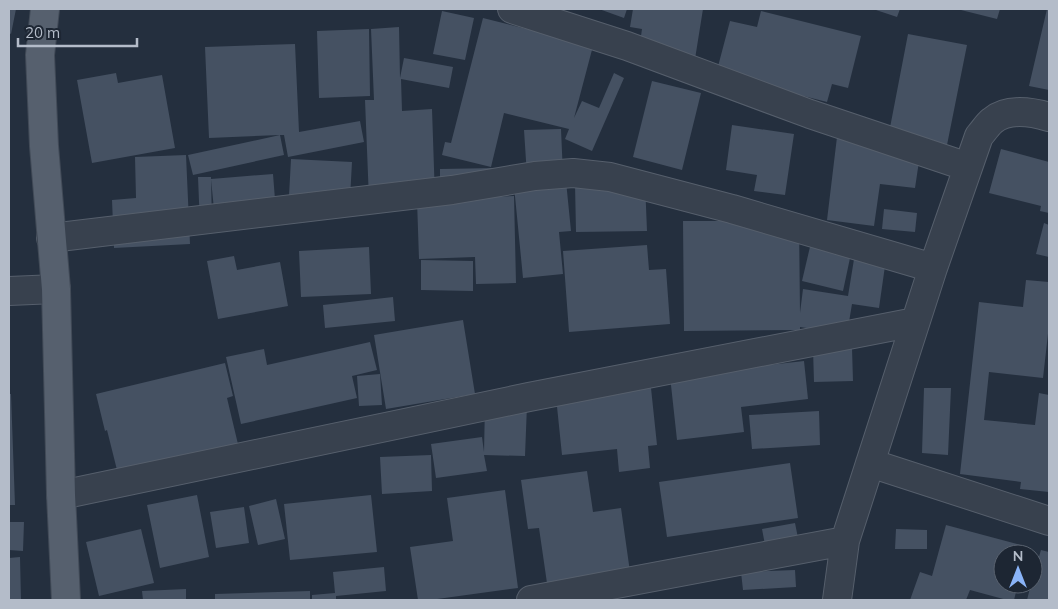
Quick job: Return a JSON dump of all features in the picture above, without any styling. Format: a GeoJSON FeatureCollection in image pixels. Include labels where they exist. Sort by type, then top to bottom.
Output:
{"type":"FeatureCollection","features":[{"type":"Feature","properties":{"kind":"main road"},"geometry":{"type":"LineString","coordinates":[[45,9],[40,55],[44,146],[56,289],[61,495],[66,600]]}},
{"type":"Feature","properties":{"kind":"street"},"geometry":{"type":"LineString","coordinates":[[512,9],[627,46],[810,114],[968,167]]}},
{"type":"Feature","properties":{"kind":"street"},"geometry":{"type":"LineString","coordinates":[[837,600],[845,541],[915,322],[979,136],[992,120],[1014,111],[1049,117]]}},
{"type":"Feature","properties":{"kind":"street"},"geometry":{"type":"LineString","coordinates":[[51,238],[452,190],[535,176],[573,173],[610,176],[732,209],[933,268]]}},
{"type":"Feature","properties":{"kind":"street"},"geometry":{"type":"LineString","coordinates":[[9,291],[56,289]]}},
{"type":"Feature","properties":{"kind":"street"},"geometry":{"type":"LineString","coordinates":[[61,495],[529,398],[915,322]]}},
{"type":"Feature","properties":{"kind":"street"},"geometry":{"type":"LineString","coordinates":[[870,463],[1049,521]]}},
{"type":"Feature","properties":{"kind":"street"},"geometry":{"type":"LineString","coordinates":[[530,600],[845,541]]}},
{"type":"Feature","properties":{"kind":"building"},"geometry":{"type":"Polygon","coordinates":[[[9,9],[16,9],[11,34],[9,33],[9,9]]]}},
{"type":"Feature","properties":{"kind":"building"},"geometry":{"type":"Polygon","coordinates":[[[599,9],[627,9],[624,18],[599,9]]]}},
{"type":"Feature","properties":{"kind":"building"},"geometry":{"type":"Polygon","coordinates":[[[633,9],[703,9],[695,59],[639,50],[642,29],[630,27],[633,9]]]}},
{"type":"Feature","properties":{"kind":"building"},"geometry":{"type":"Polygon","coordinates":[[[873,9],[900,9],[897,17],[873,9]]]}},
{"type":"Feature","properties":{"kind":"building"},"geometry":{"type":"Polygon","coordinates":[[[957,9],[1000,9],[997,19],[957,9]]]}},
{"type":"Feature","properties":{"kind":"building"},"geometry":{"type":"Polygon","coordinates":[[[1047,9],[1049,9],[1049,90],[1029,86],[1047,9]]]}},
{"type":"Feature","properties":{"kind":"building"},"geometry":{"type":"Polygon","coordinates":[[[442,11],[474,18],[465,60],[433,54],[442,11]]]}},
{"type":"Feature","properties":{"kind":"building"},"geometry":{"type":"Polygon","coordinates":[[[761,11],[861,36],[848,88],[832,84],[827,102],[716,74],[730,21],[757,27],[761,11]]]}},
{"type":"Feature","properties":{"kind":"building"},"geometry":{"type":"Polygon","coordinates":[[[483,18],[593,46],[574,118],[582,101],[599,108],[614,73],[624,78],[592,151],[565,139],[569,129],[504,113],[491,167],[442,155],[445,142],[451,143],[483,18]]]}},
{"type":"Feature","properties":{"kind":"building"},"geometry":{"type":"Polygon","coordinates":[[[399,27],[400,78],[404,58],[453,67],[449,88],[401,79],[402,111],[432,109],[435,198],[369,200],[365,100],[374,100],[371,29],[399,27]]]}},
{"type":"Feature","properties":{"kind":"building"},"geometry":{"type":"Polygon","coordinates":[[[369,29],[370,96],[319,98],[317,31],[369,29]]]}},
{"type":"Feature","properties":{"kind":"building"},"geometry":{"type":"Polygon","coordinates":[[[908,34],[967,45],[946,150],[888,138],[908,34]]]}},
{"type":"Feature","properties":{"kind":"building"},"geometry":{"type":"Polygon","coordinates":[[[295,44],[299,132],[360,121],[364,142],[288,157],[284,135],[209,138],[205,47],[295,44]]]}},
{"type":"Feature","properties":{"kind":"building"},"geometry":{"type":"Polygon","coordinates":[[[116,73],[118,83],[162,75],[175,148],[92,163],[77,80],[116,73]]]}},
{"type":"Feature","properties":{"kind":"building"},"geometry":{"type":"Polygon","coordinates":[[[652,81],[701,93],[682,170],[633,157],[652,81]]]}},
{"type":"Feature","properties":{"kind":"building"},"geometry":{"type":"Polygon","coordinates":[[[732,125],[794,134],[785,195],[754,191],[757,175],[726,170],[732,125]]]}},
{"type":"Feature","properties":{"kind":"building"},"geometry":{"type":"Polygon","coordinates":[[[561,129],[563,175],[527,176],[524,130],[561,129]]]}},
{"type":"Feature","properties":{"kind":"building"},"geometry":{"type":"Polygon","coordinates":[[[280,135],[284,155],[193,175],[188,155],[280,135]]]}},
{"type":"Feature","properties":{"kind":"building"},"geometry":{"type":"Polygon","coordinates":[[[837,137],[921,148],[915,188],[880,184],[874,226],[827,220],[837,137]]]}},
{"type":"Feature","properties":{"kind":"building"},"geometry":{"type":"Polygon","coordinates":[[[1001,149],[1049,162],[1049,213],[1040,211],[1041,206],[989,193],[1001,149]]]}},
{"type":"Feature","properties":{"kind":"building"},"geometry":{"type":"Polygon","coordinates":[[[186,155],[190,244],[114,248],[112,200],[136,198],[135,157],[186,155]]]}},
{"type":"Feature","properties":{"kind":"building"},"geometry":{"type":"Polygon","coordinates":[[[291,159],[352,162],[349,217],[288,214],[291,159]]]}},
{"type":"Feature","properties":{"kind":"building"},"geometry":{"type":"Polygon","coordinates":[[[497,168],[497,188],[440,189],[440,169],[497,168]]]}},
{"type":"Feature","properties":{"kind":"building"},"geometry":{"type":"Polygon","coordinates":[[[273,174],[277,225],[216,230],[211,179],[273,174]]]}},
{"type":"Feature","properties":{"kind":"building"},"geometry":{"type":"Polygon","coordinates":[[[198,177],[211,177],[212,225],[200,226],[198,177]]]}},
{"type":"Feature","properties":{"kind":"building"},"geometry":{"type":"Polygon","coordinates":[[[566,181],[571,231],[559,232],[563,274],[523,278],[514,186],[566,181]]]}},
{"type":"Feature","properties":{"kind":"building"},"geometry":{"type":"Polygon","coordinates":[[[645,182],[647,231],[576,232],[575,184],[645,182]]]}},
{"type":"Feature","properties":{"kind":"building"},"geometry":{"type":"Polygon","coordinates":[[[514,196],[516,283],[476,284],[475,257],[419,259],[417,200],[514,196]]]}},
{"type":"Feature","properties":{"kind":"building"},"geometry":{"type":"Polygon","coordinates":[[[884,209],[917,213],[915,232],[882,229],[884,209]]]}},
{"type":"Feature","properties":{"kind":"building"},"geometry":{"type":"Polygon","coordinates":[[[683,221],[799,221],[800,313],[803,289],[848,296],[856,247],[887,252],[879,308],[852,304],[847,334],[800,327],[800,330],[684,331],[683,221]]]}},
{"type":"Feature","properties":{"kind":"building"},"geometry":{"type":"Polygon","coordinates":[[[1044,223],[1049,225],[1049,257],[1036,254],[1044,223]]]}},
{"type":"Feature","properties":{"kind":"building"},"geometry":{"type":"Polygon","coordinates":[[[813,234],[853,244],[843,291],[802,281],[813,234]]]}},
{"type":"Feature","properties":{"kind":"building"},"geometry":{"type":"Polygon","coordinates":[[[647,245],[649,270],[666,269],[670,324],[569,332],[563,251],[647,245]]]}},
{"type":"Feature","properties":{"kind":"building"},"geometry":{"type":"Polygon","coordinates":[[[369,247],[371,294],[301,297],[299,251],[369,247]]]}},
{"type":"Feature","properties":{"kind":"building"},"geometry":{"type":"Polygon","coordinates":[[[234,256],[237,270],[280,262],[288,306],[218,319],[207,261],[234,256]]]}},
{"type":"Feature","properties":{"kind":"building"},"geometry":{"type":"Polygon","coordinates":[[[421,260],[473,261],[473,291],[421,290],[421,260]]]}},
{"type":"Feature","properties":{"kind":"building"},"geometry":{"type":"Polygon","coordinates":[[[1026,280],[1049,282],[1049,325],[1043,378],[989,372],[984,420],[1035,425],[1039,393],[1049,395],[1049,492],[1020,489],[1021,482],[960,474],[979,302],[1023,307],[1026,280]]]}},
{"type":"Feature","properties":{"kind":"building"},"geometry":{"type":"Polygon","coordinates":[[[393,297],[395,321],[325,328],[323,305],[393,297]]]}},
{"type":"Feature","properties":{"kind":"building"},"geometry":{"type":"Polygon","coordinates":[[[463,320],[475,394],[386,409],[374,335],[463,320]]]}},
{"type":"Feature","properties":{"kind":"building"},"geometry":{"type":"Polygon","coordinates":[[[370,342],[377,370],[352,376],[357,398],[241,424],[226,357],[264,349],[267,365],[370,342]]]}},
{"type":"Feature","properties":{"kind":"building"},"geometry":{"type":"Polygon","coordinates":[[[852,348],[853,381],[814,382],[813,349],[852,348]]]}},
{"type":"Feature","properties":{"kind":"building"},"geometry":{"type":"Polygon","coordinates":[[[804,361],[808,399],[741,407],[744,432],[677,440],[670,376],[804,361]]]}},
{"type":"Feature","properties":{"kind":"building"},"geometry":{"type":"Polygon","coordinates":[[[225,363],[233,396],[227,398],[242,461],[122,490],[96,394],[225,363]]]}},
{"type":"Feature","properties":{"kind":"building"},"geometry":{"type":"Polygon","coordinates":[[[380,374],[382,405],[359,406],[357,376],[380,374]]]}},
{"type":"Feature","properties":{"kind":"building"},"geometry":{"type":"Polygon","coordinates":[[[651,388],[657,445],[648,446],[650,468],[619,472],[617,449],[562,455],[556,397],[651,388]]]}},
{"type":"Feature","properties":{"kind":"building"},"geometry":{"type":"Polygon","coordinates":[[[924,388],[951,388],[948,455],[922,453],[924,388]]]}},
{"type":"Feature","properties":{"kind":"building"},"geometry":{"type":"Polygon","coordinates":[[[9,394],[11,394],[15,505],[9,505],[9,394]]]}},
{"type":"Feature","properties":{"kind":"building"},"geometry":{"type":"Polygon","coordinates":[[[485,404],[527,405],[525,456],[484,455],[487,471],[436,478],[431,444],[482,437],[484,452],[485,404]]]}},
{"type":"Feature","properties":{"kind":"building"},"geometry":{"type":"Polygon","coordinates":[[[819,411],[820,445],[752,449],[749,415],[819,411]]]}},
{"type":"Feature","properties":{"kind":"building"},"geometry":{"type":"Polygon","coordinates":[[[431,455],[432,491],[382,494],[380,457],[431,455]]]}},
{"type":"Feature","properties":{"kind":"building"},"geometry":{"type":"Polygon","coordinates":[[[790,463],[798,518],[667,537],[659,482],[790,463]]]}},
{"type":"Feature","properties":{"kind":"building"},"geometry":{"type":"Polygon","coordinates":[[[587,471],[593,512],[621,508],[631,579],[548,590],[539,528],[528,529],[521,480],[587,471]]]}},
{"type":"Feature","properties":{"kind":"building"},"geometry":{"type":"Polygon","coordinates":[[[505,490],[518,588],[418,600],[410,547],[453,541],[447,498],[505,490]]]}},
{"type":"Feature","properties":{"kind":"building"},"geometry":{"type":"Polygon","coordinates":[[[197,495],[209,557],[160,568],[147,505],[197,495]]]}},
{"type":"Feature","properties":{"kind":"building"},"geometry":{"type":"Polygon","coordinates":[[[371,495],[377,552],[290,560],[284,504],[371,495]]]}},
{"type":"Feature","properties":{"kind":"building"},"geometry":{"type":"Polygon","coordinates":[[[276,499],[285,539],[258,545],[249,506],[276,499]]]}},
{"type":"Feature","properties":{"kind":"building"},"geometry":{"type":"Polygon","coordinates":[[[244,507],[249,543],[216,548],[210,512],[244,507]]]}},
{"type":"Feature","properties":{"kind":"building"},"geometry":{"type":"Polygon","coordinates":[[[9,522],[24,522],[23,551],[9,550],[9,522]]]}},
{"type":"Feature","properties":{"kind":"building"},"geometry":{"type":"Polygon","coordinates":[[[795,523],[799,543],[766,550],[762,529],[795,523]]]}},
{"type":"Feature","properties":{"kind":"building"},"geometry":{"type":"Polygon","coordinates":[[[946,525],[1017,544],[993,544],[993,594],[1016,594],[1014,600],[1007,600],[970,590],[966,600],[910,600],[920,572],[932,576],[946,525]]]}},
{"type":"Feature","properties":{"kind":"building"},"geometry":{"type":"Polygon","coordinates":[[[141,529],[154,583],[99,596],[86,542],[141,529]]]}},
{"type":"Feature","properties":{"kind":"building"},"geometry":{"type":"Polygon","coordinates":[[[896,529],[927,530],[927,549],[895,549],[896,529]]]}},
{"type":"Feature","properties":{"kind":"building"},"geometry":{"type":"Polygon","coordinates":[[[1043,550],[1049,552],[1049,600],[1027,600],[1028,594],[1043,594],[1043,550]]]}},
{"type":"Feature","properties":{"kind":"building"},"geometry":{"type":"Polygon","coordinates":[[[20,557],[21,600],[9,600],[9,558],[20,557]]]}},
{"type":"Feature","properties":{"kind":"building"},"geometry":{"type":"Polygon","coordinates":[[[384,567],[386,591],[336,596],[336,600],[312,600],[312,595],[335,593],[333,572],[384,567]]]}},
{"type":"Feature","properties":{"kind":"building"},"geometry":{"type":"Polygon","coordinates":[[[795,570],[796,587],[743,590],[741,572],[795,570]]]}},
{"type":"Feature","properties":{"kind":"building"},"geometry":{"type":"Polygon","coordinates":[[[186,589],[186,600],[143,600],[142,591],[186,589]]]}},
{"type":"Feature","properties":{"kind":"building"},"geometry":{"type":"Polygon","coordinates":[[[310,591],[310,600],[215,600],[215,594],[310,591]]]}}]}
